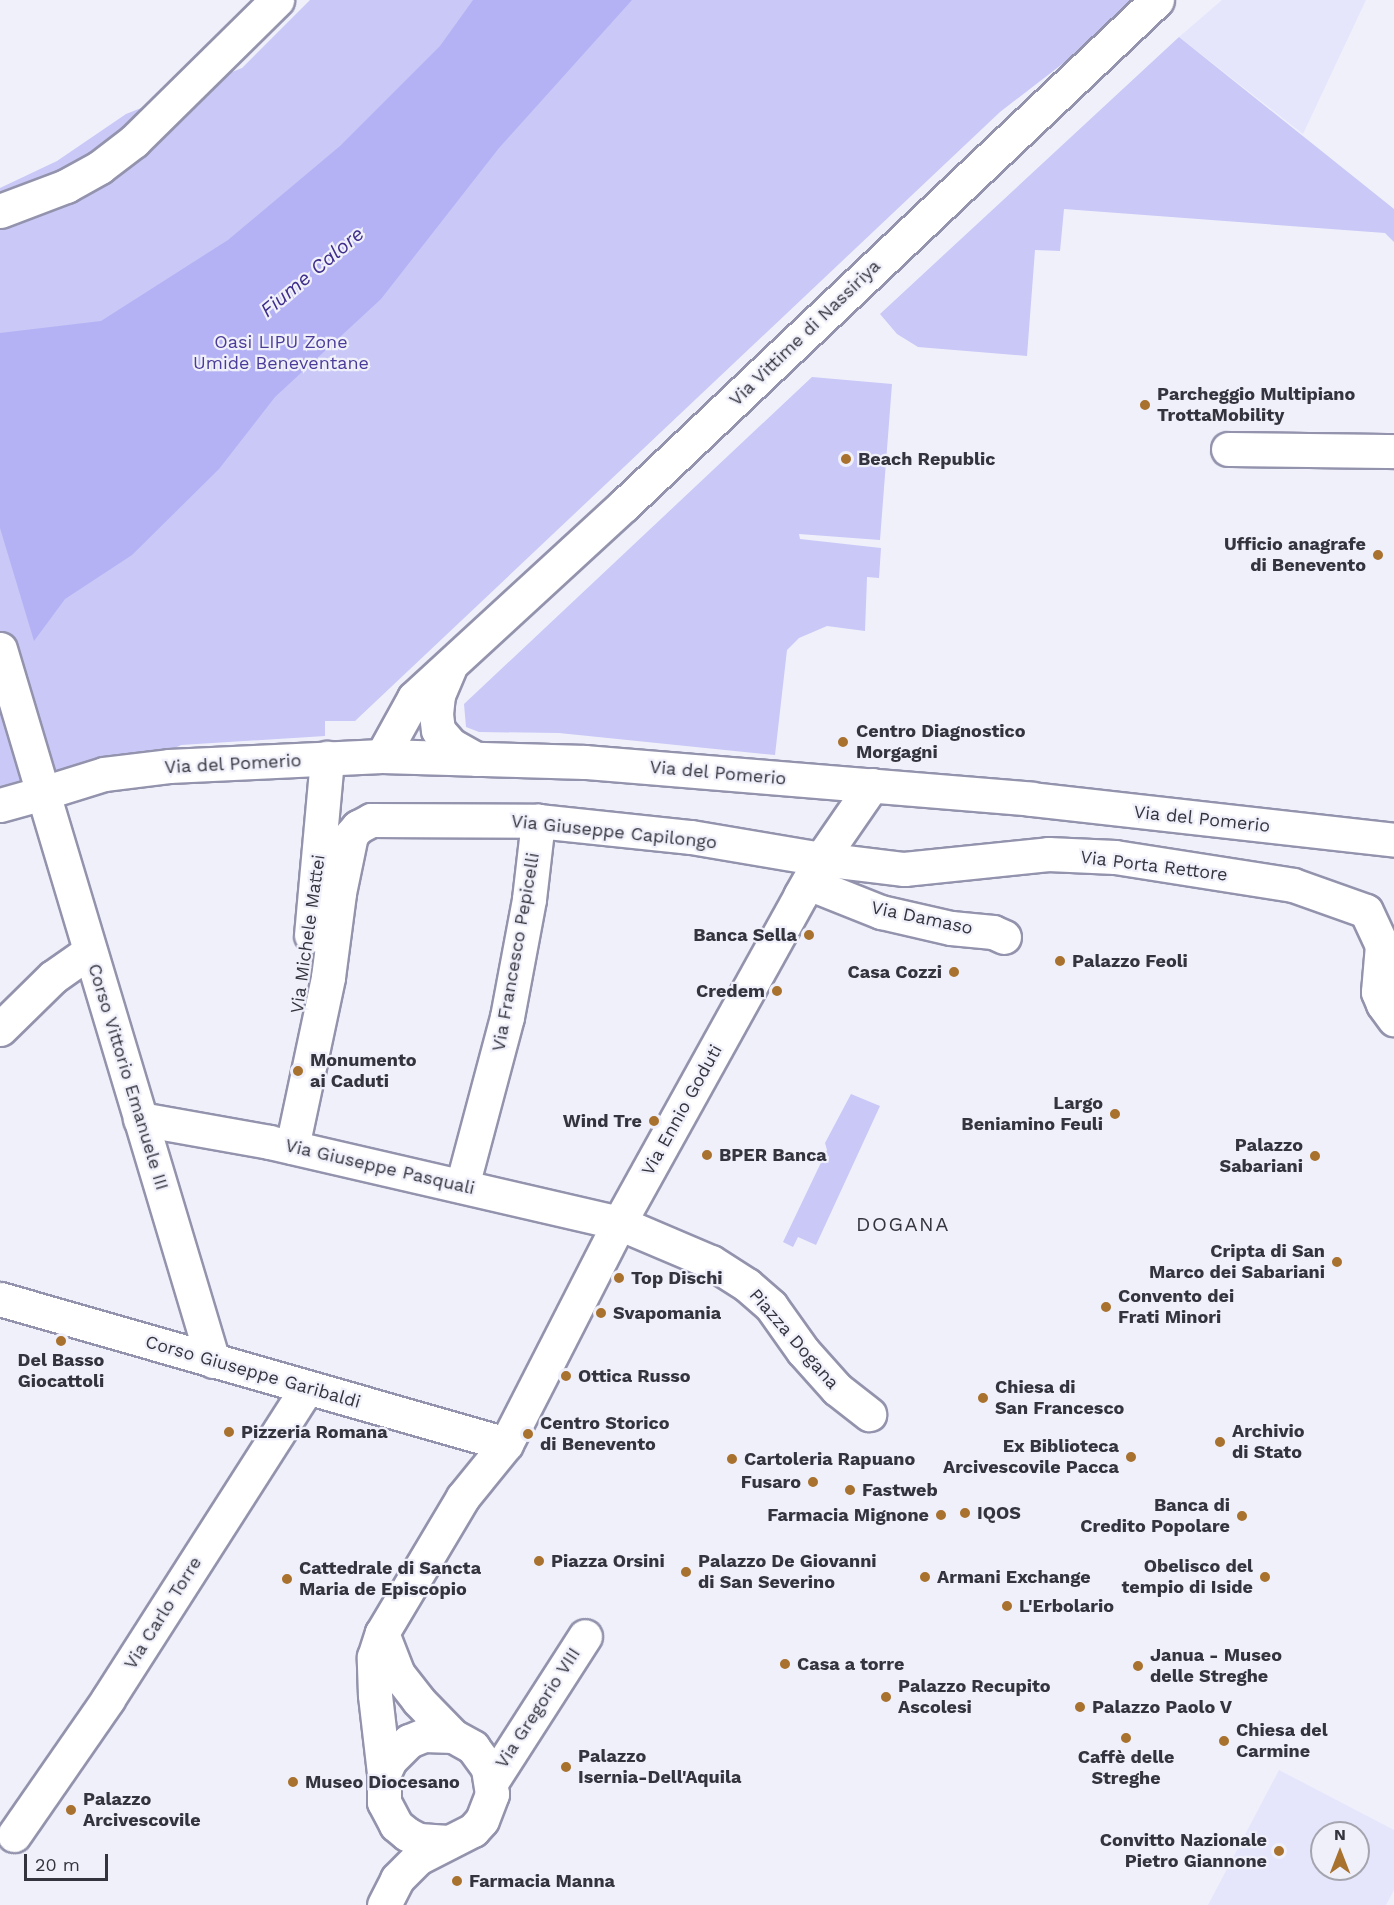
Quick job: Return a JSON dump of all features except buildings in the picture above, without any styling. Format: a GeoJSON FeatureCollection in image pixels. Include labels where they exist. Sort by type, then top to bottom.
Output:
{"type":"FeatureCollection","features":[{"type":"Feature","properties":{"kind":"street"},"geometry":{"type":"LineString","coordinates":[[0,211],[66,186],[100,167],[134,141],[276,0]]}},
{"type":"Feature","properties":{"kind":"street","name":"Via Vittime di Nassiriya"},"geometry":{"type":"LineString","coordinates":[[382,756],[414,698],[624,505],[1157,0]]}},
{"type":"Feature","properties":{"kind":"street"},"geometry":{"type":"LineString","coordinates":[[1228,449],[1394,451]]}},
{"type":"Feature","properties":{"kind":"street","name":"Corso Vittorio Emanuele III"},"geometry":{"type":"LineString","coordinates":[[0,649],[213,1361]]}},
{"type":"Feature","properties":{"kind":"street","name":"Via Vittime di Nassiriya"},"geometry":{"type":"LineString","coordinates":[[452,665],[438,695],[435,714],[438,730],[451,745],[476,759]]}},
{"type":"Feature","properties":{"kind":"street","name":"Via del Pomerio"},"geometry":{"type":"LineString","coordinates":[[0,805],[104,774],[147,769],[382,756],[585,762],[872,785],[1031,799],[1394,840]]}},
{"type":"Feature","properties":{"kind":"street","name":"Via Michele Mattei"},"geometry":{"type":"LineString","coordinates":[[280,1144],[316,988],[316,897],[327,759]]}},
{"type":"Feature","properties":{"kind":"street","name":"Via Ennio Goduti"},"geometry":{"type":"LineString","coordinates":[[506,1444],[619,1223],[814,871],[872,785]]}},
{"type":"Feature","properties":{"kind":"street","name":"Via Giuseppe Capilongo"},"geometry":{"type":"LineString","coordinates":[[316,988],[351,835],[357,827],[371,820],[538,821],[691,837],[814,871]]}},
{"type":"Feature","properties":{"kind":"street","name":"Via Francesco Pepicelli"},"geometry":{"type":"LineString","coordinates":[[462,1186],[507,1017],[529,899],[538,821]]}},
{"type":"Feature","properties":{"kind":"street","name":"Via Porta Rettore"},"geometry":{"type":"LineString","coordinates":[[814,871],[904,869],[1048,854],[1115,857],[1293,885],[1366,911],[1382,945],[1378,992],[1383,1004],[1394,1019]]}},
{"type":"Feature","properties":{"kind":"street","name":"Via Damaso"},"geometry":{"type":"LineString","coordinates":[[814,871],[881,912],[951,928],[993,932],[1004,937]]}},
{"type":"Feature","properties":{"kind":"street"},"geometry":{"type":"LineString","coordinates":[[0,1029],[53,977],[90,951]]}},
{"type":"Feature","properties":{"kind":"street","name":"Via Giuseppe Pasquali"},"geometry":{"type":"LineString","coordinates":[[140,1119],[280,1144],[619,1223]]}},
{"type":"Feature","properties":{"kind":"street","name":"Piazza Dogana"},"geometry":{"type":"LineString","coordinates":[[619,1223],[711,1262],[747,1285],[771,1306],[803,1351],[837,1389],[869,1414]]}},
{"type":"Feature","properties":{"kind":"street","name":"Corso Giuseppe Garibaldi"},"geometry":{"type":"LineString","coordinates":[[0,1299],[506,1444]]}},
{"type":"Feature","properties":{"kind":"street","name":"Via Carlo Torre"},"geometry":{"type":"LineString","coordinates":[[14,1835],[108,1699],[307,1388]]}},
{"type":"Feature","properties":{"kind":"street"},"geometry":{"type":"LineString","coordinates":[[391,1892],[401,1851],[396,1825],[384,1802],[384,1773],[375,1695],[374,1657],[382,1633],[463,1497],[506,1444]]}},
{"type":"Feature","properties":{"kind":"street"},"geometry":{"type":"LineString","coordinates":[[382,1633],[398,1674],[418,1700],[453,1736]]}},
{"type":"Feature","properties":{"kind":"street","name":"Via Gregorio VIII"},"geometry":{"type":"LineString","coordinates":[[492,1781],[585,1636]]}},
{"type":"Feature","properties":{"kind":"street"},"geometry":{"type":"LineString","coordinates":[[384,1773],[390,1760],[409,1741],[424,1735],[453,1736],[465,1741],[482,1756],[492,1781],[489,1807],[482,1820],[467,1834],[418,1858],[391,1892]]}},
{"type":"Feature","properties":{"kind":"street"},"geometry":{"type":"LineString","coordinates":[[396,1825],[419,1840],[448,1842]]}},
{"type":"Feature","properties":{"kind":"shaded area"},"geometry":{"type":"Polygon","coordinates":[[[1222,0],[1366,0],[1303,134],[1179,37],[1222,0]]]}},
{"type":"Feature","properties":{"kind":"shaded area","name":"Convitto Nazionale Pietro Giannone"},"geometry":{"type":"Polygon","coordinates":[[[1279,1770],[1394,1830],[1394,1890],[1386,1905],[1208,1905],[1279,1770]]]}},
{"type":"Feature","properties":{"kind":"green space","name":"Oasi LIPU Zone Umide Beneventane"},"geometry":{"type":"Polygon","coordinates":[[[310,0],[1145,0],[1000,112],[355,721],[325,721],[325,736],[181,745],[138,766],[0,796],[0,188],[57,161],[126,114],[242,68],[310,0]]]}},
{"type":"Feature","properties":{"kind":"green space"},"geometry":{"type":"Polygon","coordinates":[[[1179,37],[1394,209],[1394,242],[1385,233],[1064,209],[1060,251],[1035,250],[1027,356],[918,347],[897,334],[880,314],[1179,37]]]}},
{"type":"Feature","properties":{"kind":"green space"},"geometry":{"type":"Polygon","coordinates":[[[812,377],[892,384],[880,540],[799,534],[800,539],[881,548],[879,578],[867,577],[865,631],[827,626],[799,638],[787,650],[775,755],[559,733],[479,732],[466,727],[464,704],[812,377]]]}},
{"type":"Feature","properties":{"kind":"green space"},"geometry":{"type":"Polygon","coordinates":[[[851,1094],[880,1106],[816,1245],[798,1237],[793,1247],[783,1242],[827,1150],[825,1143],[851,1094]]]}},
{"type":"Feature","properties":{"kind":"water","name":"Fiume Calore"},"geometry":{"type":"Polygon","coordinates":[[[473,0],[632,0],[499,148],[381,299],[275,397],[219,469],[132,555],[65,599],[34,641],[0,528],[0,333],[101,321],[228,240],[340,146],[440,46],[473,0]]]}},
{"type":"Feature","properties":{"kind":"place","name":"Parcheggio Multipiano TrottaMobility"},"geometry":{"type":"Point","coordinates":[1145,405]}},
{"type":"Feature","properties":{"kind":"place","name":"Beach Republic"},"geometry":{"type":"Point","coordinates":[846,459]}},
{"type":"Feature","properties":{"kind":"place","name":"Ufficio anagrafe di Benevento"},"geometry":{"type":"Point","coordinates":[1378,555]}},
{"type":"Feature","properties":{"kind":"place","name":"Centro Diagnostico Morgagni"},"geometry":{"type":"Point","coordinates":[843,742]}},
{"type":"Feature","properties":{"kind":"place","name":"Banca Sella"},"geometry":{"type":"Point","coordinates":[809,935]}},
{"type":"Feature","properties":{"kind":"place","name":"Palazzo Feoli"},"geometry":{"type":"Point","coordinates":[1060,961]}},
{"type":"Feature","properties":{"kind":"place","name":"Casa Cozzi"},"geometry":{"type":"Point","coordinates":[954,972]}},
{"type":"Feature","properties":{"kind":"place","name":"Credem"},"geometry":{"type":"Point","coordinates":[777,991]}},
{"type":"Feature","properties":{"kind":"place","name":"Monumento ai Caduti"},"geometry":{"type":"Point","coordinates":[298,1071]}},
{"type":"Feature","properties":{"kind":"place","name":"Largo Beniamino Feuli"},"geometry":{"type":"Point","coordinates":[1115,1114]}},
{"type":"Feature","properties":{"kind":"place","name":"Wind Tre"},"geometry":{"type":"Point","coordinates":[654,1121]}},
{"type":"Feature","properties":{"kind":"place","name":"BPER Banca"},"geometry":{"type":"Point","coordinates":[707,1155]}},
{"type":"Feature","properties":{"kind":"place","name":"Palazzo Sabariani"},"geometry":{"type":"Point","coordinates":[1315,1156]}},
{"type":"Feature","properties":{"kind":"place","name":"Cripta di San Marco dei Sabariani"},"geometry":{"type":"Point","coordinates":[1337,1262]}},
{"type":"Feature","properties":{"kind":"place","name":"Top Dischi"},"geometry":{"type":"Point","coordinates":[619,1278]}},
{"type":"Feature","properties":{"kind":"place","name":"Convento dei Frati Minori"},"geometry":{"type":"Point","coordinates":[1106,1307]}},
{"type":"Feature","properties":{"kind":"place","name":"Svapomania"},"geometry":{"type":"Point","coordinates":[601,1313]}},
{"type":"Feature","properties":{"kind":"place","name":"Del Basso Giocattoli"},"geometry":{"type":"Point","coordinates":[61,1341]}},
{"type":"Feature","properties":{"kind":"place","name":"Ottica Russo"},"geometry":{"type":"Point","coordinates":[566,1376]}},
{"type":"Feature","properties":{"kind":"place","name":"Chiesa di San Francesco"},"geometry":{"type":"Point","coordinates":[983,1398]}},
{"type":"Feature","properties":{"kind":"place","name":"Pizzeria Romana"},"geometry":{"type":"Point","coordinates":[229,1432]}},
{"type":"Feature","properties":{"kind":"place","name":"Centro Storico di Benevento"},"geometry":{"type":"Point","coordinates":[528,1434]}},
{"type":"Feature","properties":{"kind":"place","name":"Archivio di Stato"},"geometry":{"type":"Point","coordinates":[1220,1442]}},
{"type":"Feature","properties":{"kind":"place","name":"Ex Biblioteca Arcivescovile Pacca"},"geometry":{"type":"Point","coordinates":[1131,1457]}},
{"type":"Feature","properties":{"kind":"place","name":"Cartoleria Rapuano"},"geometry":{"type":"Point","coordinates":[732,1459]}},
{"type":"Feature","properties":{"kind":"place","name":"Fusaro"},"geometry":{"type":"Point","coordinates":[813,1482]}},
{"type":"Feature","properties":{"kind":"place","name":"Fastweb"},"geometry":{"type":"Point","coordinates":[850,1490]}},
{"type":"Feature","properties":{"kind":"place","name":"IQOS"},"geometry":{"type":"Point","coordinates":[965,1513]}},
{"type":"Feature","properties":{"kind":"place","name":"Farmacia Mignone"},"geometry":{"type":"Point","coordinates":[941,1515]}},
{"type":"Feature","properties":{"kind":"place","name":"Banca di Credito Popolare"},"geometry":{"type":"Point","coordinates":[1242,1516]}},
{"type":"Feature","properties":{"kind":"place","name":"Piazza Orsini"},"geometry":{"type":"Point","coordinates":[539,1561]}},
{"type":"Feature","properties":{"kind":"place","name":"Palazzo De Giovanni di San Severino"},"geometry":{"type":"Point","coordinates":[686,1572]}},
{"type":"Feature","properties":{"kind":"place","name":"Armani Exchange"},"geometry":{"type":"Point","coordinates":[925,1577]}},
{"type":"Feature","properties":{"kind":"place","name":"Obelisco del tempio di Iside"},"geometry":{"type":"Point","coordinates":[1265,1577]}},
{"type":"Feature","properties":{"kind":"place","name":"Cattedrale di Sancta Maria de Episcopio"},"geometry":{"type":"Point","coordinates":[287,1579]}},
{"type":"Feature","properties":{"kind":"place","name":"L'Erbolario"},"geometry":{"type":"Point","coordinates":[1007,1606]}},
{"type":"Feature","properties":{"kind":"place","name":"Casa a torre"},"geometry":{"type":"Point","coordinates":[785,1664]}},
{"type":"Feature","properties":{"kind":"place","name":"Janua - Museo delle Streghe"},"geometry":{"type":"Point","coordinates":[1138,1666]}},
{"type":"Feature","properties":{"kind":"place","name":"Palazzo Recupito Ascolesi"},"geometry":{"type":"Point","coordinates":[886,1697]}},
{"type":"Feature","properties":{"kind":"place","name":"Palazzo Paolo V"},"geometry":{"type":"Point","coordinates":[1080,1707]}},
{"type":"Feature","properties":{"kind":"place","name":"Caffè delle Streghe"},"geometry":{"type":"Point","coordinates":[1126,1738]}},
{"type":"Feature","properties":{"kind":"place","name":"Chiesa del Carmine"},"geometry":{"type":"Point","coordinates":[1224,1741]}},
{"type":"Feature","properties":{"kind":"place","name":"Palazzo Isernia-Dell'Aquila"},"geometry":{"type":"Point","coordinates":[566,1767]}},
{"type":"Feature","properties":{"kind":"place","name":"Museo Diocesano"},"geometry":{"type":"Point","coordinates":[293,1782]}},
{"type":"Feature","properties":{"kind":"place","name":"Palazzo Arcivescovile"},"geometry":{"type":"Point","coordinates":[71,1810]}},
{"type":"Feature","properties":{"kind":"place","name":"Convitto Nazionale Pietro Giannone"},"geometry":{"type":"Point","coordinates":[1279,1851]}},
{"type":"Feature","properties":{"kind":"place","name":"Farmacia Manna"},"geometry":{"type":"Point","coordinates":[457,1881]}},
{"type":"Feature","properties":{"kind":"district","name":"DOGANA"},"geometry":{"type":"Point","coordinates":[903,1224]}}]}
